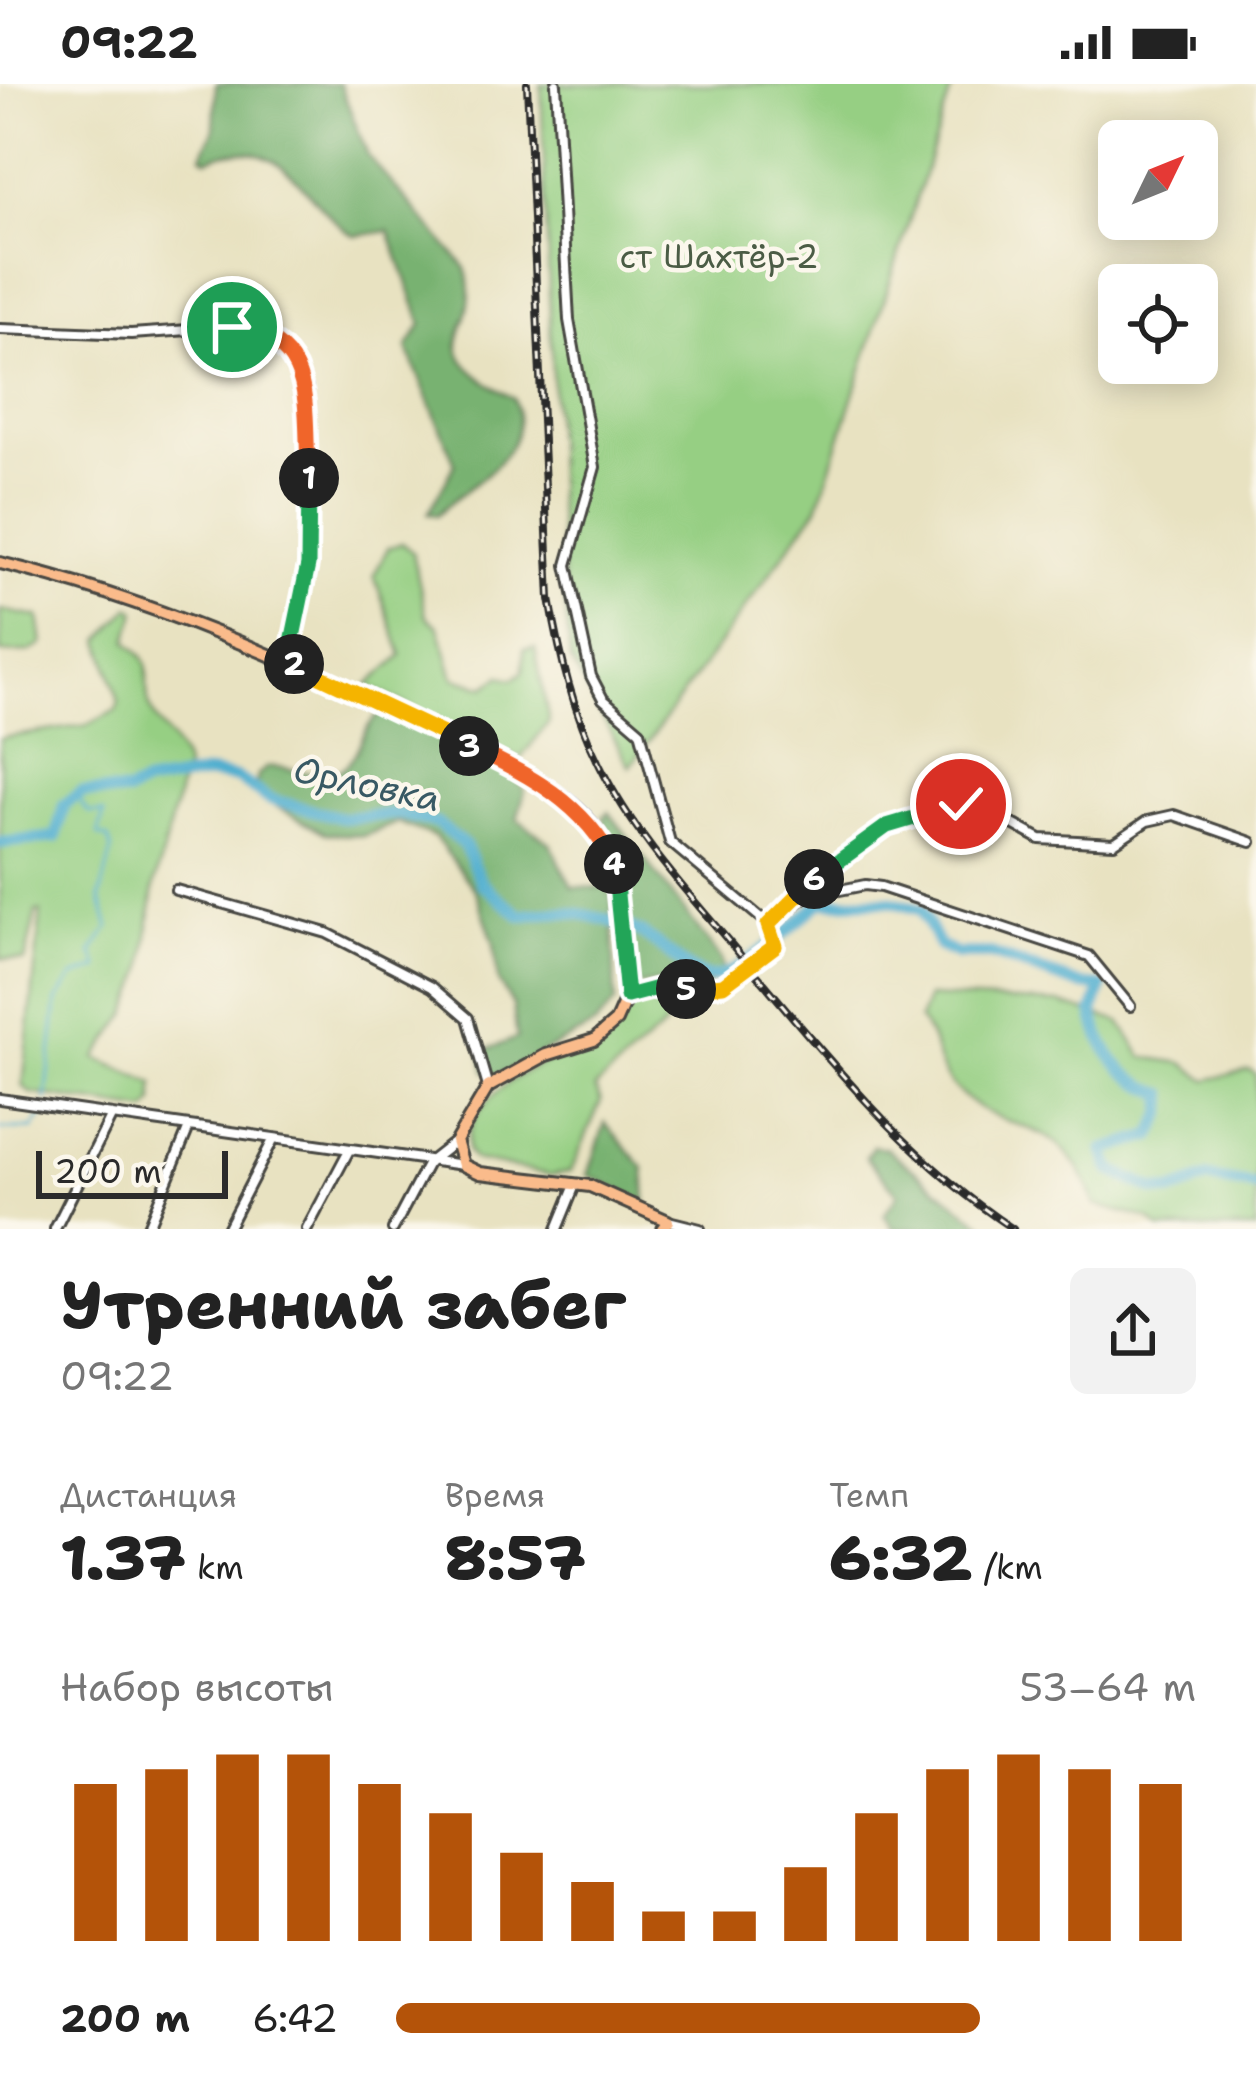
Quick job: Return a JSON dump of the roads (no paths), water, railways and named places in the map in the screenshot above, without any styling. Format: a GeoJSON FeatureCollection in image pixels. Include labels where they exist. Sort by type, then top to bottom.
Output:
{"type":"FeatureCollection","features":[{"type":"Feature","properties":{"kind":"main road"},"geometry":{"type":"LineString","coordinates":[[0,563],[79,582],[288,661],[495,758],[585,816],[614,863],[627,996],[616,1021],[593,1040],[546,1055],[488,1087],[456,1141],[464,1166],[480,1173],[590,1186],[665,1225]]}},
{"type":"Feature","properties":{"kind":"street"},"geometry":{"type":"LineString","coordinates":[[556,84],[569,320],[595,467],[567,565],[591,676],[603,699],[640,731],[670,842],[768,925],[775,937],[723,985],[703,991],[665,986],[627,996]]}},
{"type":"Feature","properties":{"kind":"street"},"geometry":{"type":"LineString","coordinates":[[0,329],[131,334],[232,327],[266,336],[285,353],[307,388],[311,514],[308,565],[288,661]]}},
{"type":"Feature","properties":{"kind":"street"},"geometry":{"type":"LineString","coordinates":[[768,925],[829,866],[887,826],[961,804],[978,805],[1040,839],[1114,843],[1147,821],[1174,815],[1251,842]]}},
{"type":"Feature","properties":{"kind":"street"},"geometry":{"type":"LineString","coordinates":[[786,906],[822,892],[881,887],[1088,956],[1130,1006]]}},
{"type":"Feature","properties":{"kind":"street"},"geometry":{"type":"LineString","coordinates":[[176,890],[327,933],[432,987],[468,1018],[488,1087]]}},
{"type":"Feature","properties":{"kind":"street"},"geometry":{"type":"LineString","coordinates":[[0,1099],[272,1142],[464,1166]]}},
{"type":"Feature","properties":{"kind":"street"},"geometry":{"type":"LineString","coordinates":[[56,1229],[112,1115]]}},
{"type":"Feature","properties":{"kind":"street"},"geometry":{"type":"LineString","coordinates":[[147,1229],[189,1127]]}},
{"type":"Feature","properties":{"kind":"street"},"geometry":{"type":"LineString","coordinates":[[393,1229],[428,1163],[456,1141]]}},
{"type":"Feature","properties":{"kind":"street"},"geometry":{"type":"LineString","coordinates":[[227,1229],[272,1142]]}},
{"type":"Feature","properties":{"kind":"street"},"geometry":{"type":"LineString","coordinates":[[307,1229],[348,1152]]}},
{"type":"Feature","properties":{"kind":"street"},"geometry":{"type":"LineString","coordinates":[[557,1229],[575,1185]]}},
{"type":"Feature","properties":{"kind":"street"},"geometry":{"type":"LineString","coordinates":[[665,1225],[700,1229]]}},
{"type":"Feature","properties":{"kind":"waterway","name":"Орловка"},"geometry":{"type":"LineString","coordinates":[[0,843],[56,837],[64,805],[81,792],[128,793],[143,785],[209,774],[237,778],[269,799],[342,818],[399,814],[438,824],[464,845],[482,884],[521,916],[566,913],[608,920],[646,936],[696,972],[716,977],[754,956],[820,902],[890,901],[921,910],[939,946],[957,954],[991,954],[1080,985],[1102,987],[1093,1012],[1109,1053],[1127,1073],[1165,1094],[1164,1112],[1152,1136],[1104,1150],[1111,1170],[1154,1190],[1171,1192],[1208,1178],[1256,1186]]}},
{"type":"Feature","properties":{"kind":"waterway"},"geometry":{"type":"LineString","coordinates":[[46,1100],[57,1001],[73,977],[99,968],[92,952],[109,928],[100,897],[112,850],[108,838],[98,835],[104,813],[89,813],[81,804],[81,792]]}},
{"type":"Feature","properties":{"kind":"waterway"},"geometry":{"type":"LineString","coordinates":[[0,1129],[33,1129],[45,1110]]}},
{"type":"Feature","properties":{"kind":"railway"},"geometry":{"type":"LineString","coordinates":[[527,84],[550,599],[582,725],[614,792],[647,842],[836,1068],[936,1170],[1013,1229]]}},
{"type":"Feature","properties":{"kind":"park label","name":"ст Шахтёр-2"},"geometry":{"type":"Point","coordinates":[719,256]}}]}
